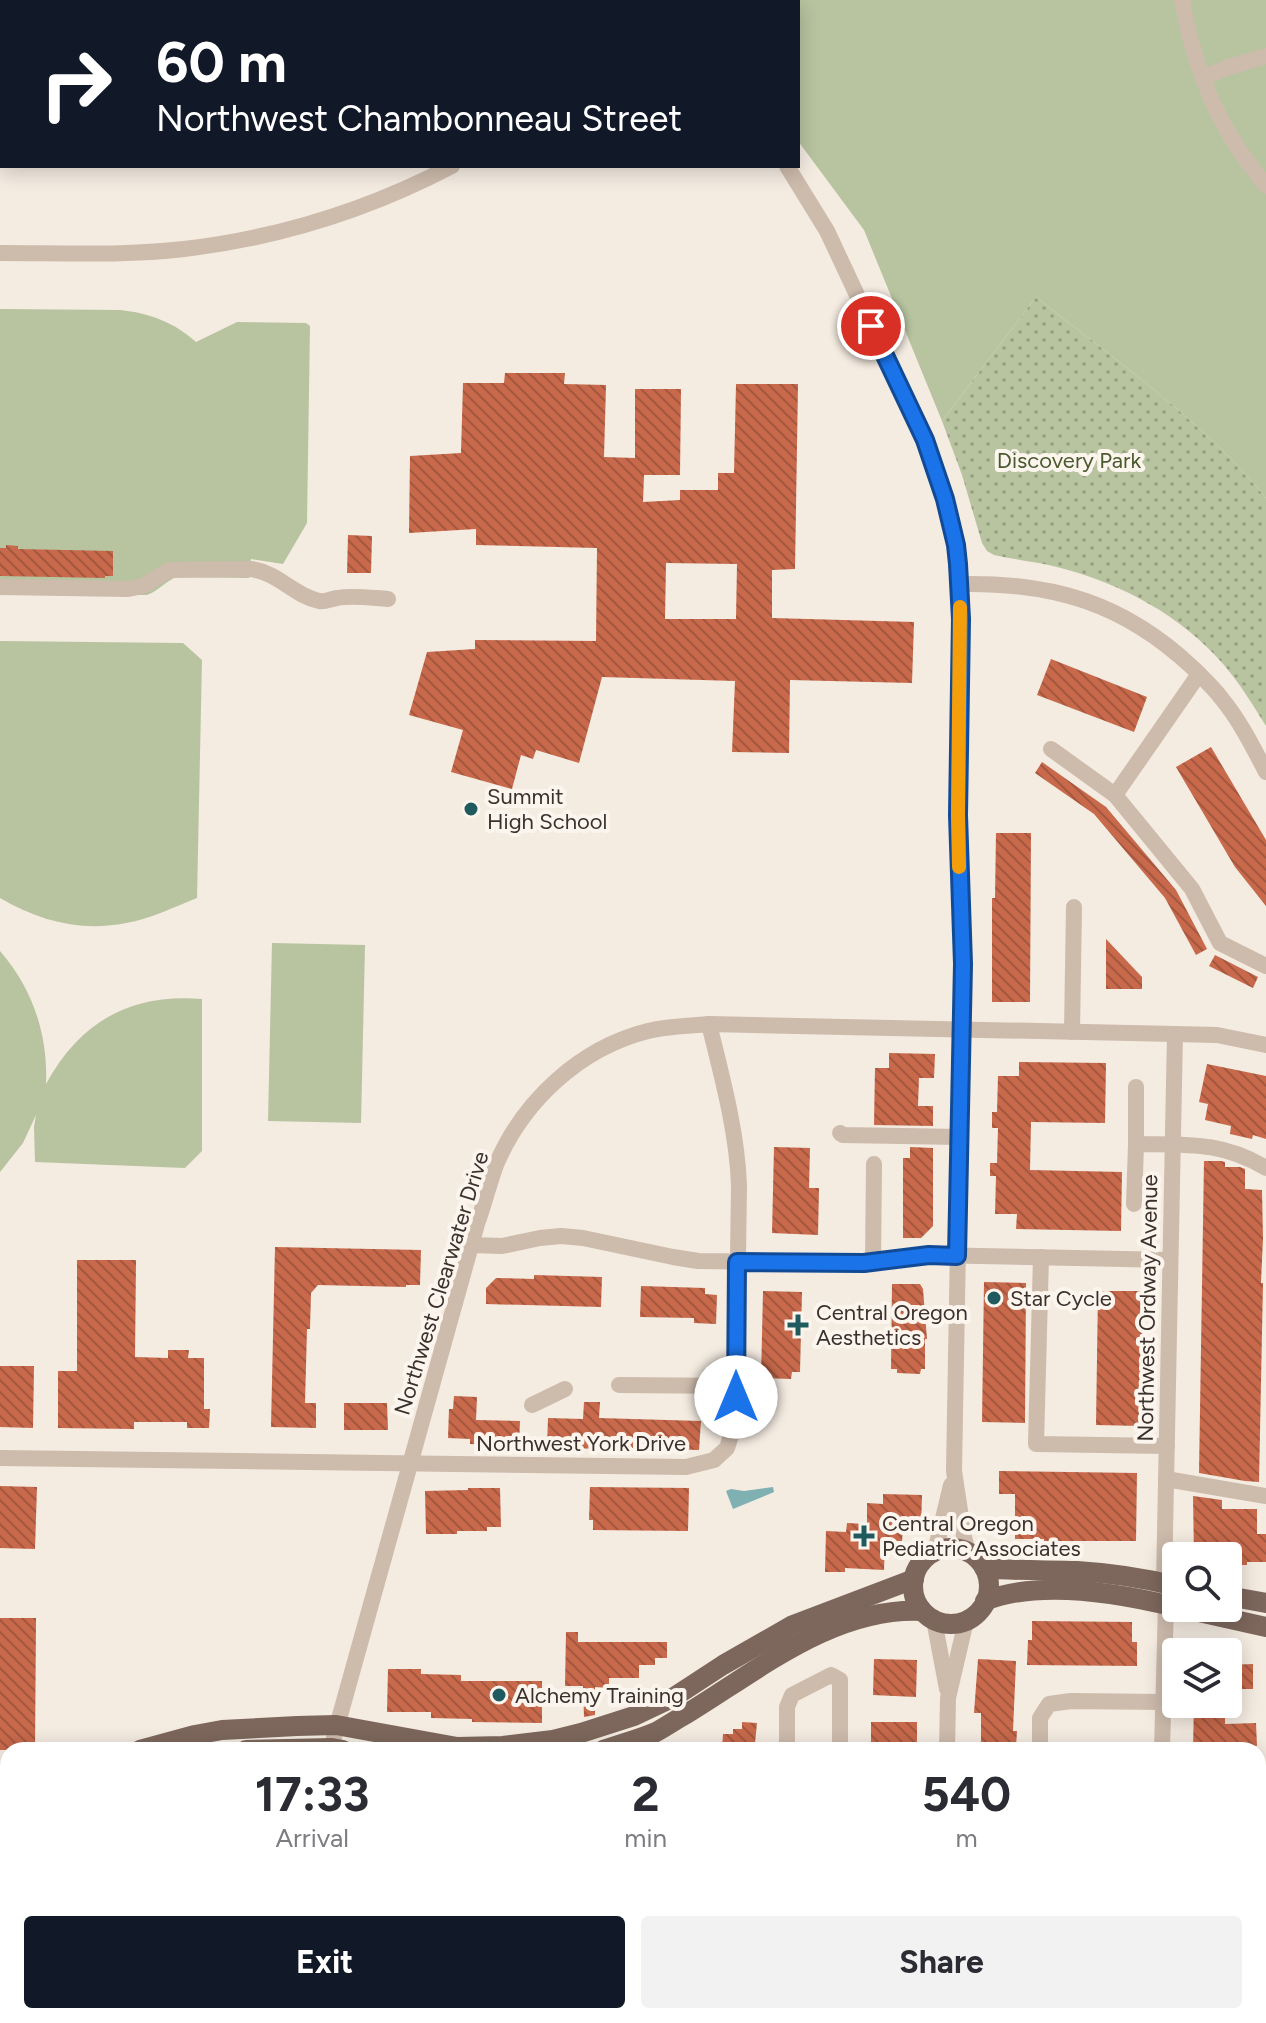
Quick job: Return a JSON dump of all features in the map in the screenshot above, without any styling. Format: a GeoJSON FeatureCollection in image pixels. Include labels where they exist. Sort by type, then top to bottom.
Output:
{"type":"FeatureCollection","features":[{"type":"Feature","properties":{"kind":"main road"},"geometry":{"type":"LineString","coordinates":[[627,1742],[656,1732],[779,1655],[854,1620],[888,1611],[928,1616],[949,1624],[966,1621],[978,1613],[985,1601],[988,1584],[979,1561],[968,1553],[952,1549],[935,1552],[922,1562],[914,1579],[914,1596],[928,1616]]}},
{"type":"Feature","properties":{"kind":"main road"},"geometry":{"type":"LineString","coordinates":[[984,1568],[1080,1571],[1162,1583]]}},
{"type":"Feature","properties":{"kind":"main road"},"geometry":{"type":"LineString","coordinates":[[532,1742],[581,1733],[634,1716],[674,1697],[793,1625],[914,1579]]}},
{"type":"Feature","properties":{"kind":"main road"},"geometry":{"type":"LineString","coordinates":[[985,1601],[1015,1592],[1059,1591],[1111,1595],[1162,1604]]}},
{"type":"Feature","properties":{"kind":"main road"},"geometry":{"type":"LineString","coordinates":[[1242,1599],[1266,1603]]}},
{"type":"Feature","properties":{"kind":"main road"},"geometry":{"type":"LineString","coordinates":[[1242,1622],[1266,1627]]}},
{"type":"Feature","properties":{"kind":"main road"},"geometry":{"type":"LineString","coordinates":[[169,1742],[222,1730],[336,1725],[430,1742]]}},
{"type":"Feature","properties":{"kind":"street"},"geometry":{"type":"LineString","coordinates":[[1182,0],[1188,37],[1219,115],[1239,150],[1266,186]]}},
{"type":"Feature","properties":{"kind":"street"},"geometry":{"type":"LineString","coordinates":[[1203,78],[1266,56]]}},
{"type":"Feature","properties":{"kind":"street"},"geometry":{"type":"LineString","coordinates":[[0,253],[128,253],[245,240],[303,227],[354,209],[448,168]]}},
{"type":"Feature","properties":{"kind":"street"},"geometry":{"type":"LineString","coordinates":[[788,168],[827,231],[925,440],[945,499],[956,545],[961,619],[958,815],[963,964],[954,1471],[968,1553]]}},
{"type":"Feature","properties":{"kind":"street"},"geometry":{"type":"LineString","coordinates":[[0,587],[128,589],[143,586],[169,570],[251,569],[265,571],[304,596],[319,601],[338,598],[388,599]]}},
{"type":"Feature","properties":{"kind":"street"},"geometry":{"type":"LineString","coordinates":[[959,584],[988,583],[1058,591],[1100,605],[1149,632],[1170,647],[1221,697],[1241,725],[1266,772]]}},
{"type":"Feature","properties":{"kind":"street"},"geometry":{"type":"LineString","coordinates":[[1115,795],[1199,674]]}},
{"type":"Feature","properties":{"kind":"street"},"geometry":{"type":"LineString","coordinates":[[1051,749],[1115,795],[1192,889],[1220,943],[1266,966]]}},
{"type":"Feature","properties":{"kind":"street"},"geometry":{"type":"LineString","coordinates":[[1072,1032],[1074,907]]}},
{"type":"Feature","properties":{"kind":"street","name":"Northwest Clearwater Drive"},"geometry":{"type":"LineString","coordinates":[[336,1742],[336,1725],[471,1245],[497,1164],[520,1122],[544,1091],[573,1066],[608,1046],[649,1031],[709,1024],[1217,1035],[1266,1045]]}},
{"type":"Feature","properties":{"kind":"street","name":"Northwest York Drive"},"geometry":{"type":"LineString","coordinates":[[0,1458],[686,1467],[714,1460],[727,1448],[734,1426],[738,1161],[709,1024]]}},
{"type":"Feature","properties":{"kind":"street","name":"Northwest Ordway Avenue"},"geometry":{"type":"LineString","coordinates":[[1168,1542],[1166,1479],[1175,1034]]}},
{"type":"Feature","properties":{"kind":"street"},"geometry":{"type":"LineString","coordinates":[[1134,1204],[1136,1087]]}},
{"type":"Feature","properties":{"kind":"street"},"geometry":{"type":"LineString","coordinates":[[840,1133],[959,1137]]}},
{"type":"Feature","properties":{"kind":"street"},"geometry":{"type":"LineString","coordinates":[[1136,1144],[1208,1145],[1228,1149],[1266,1168]]}},
{"type":"Feature","properties":{"kind":"street"},"geometry":{"type":"LineString","coordinates":[[873,1262],[874,1164]]}},
{"type":"Feature","properties":{"kind":"street"},"geometry":{"type":"LineString","coordinates":[[471,1245],[502,1246],[561,1236],[673,1257],[737,1262],[873,1262],[929,1255],[1170,1260]]}},
{"type":"Feature","properties":{"kind":"street"},"geometry":{"type":"LineString","coordinates":[[1041,1257],[1036,1444],[1167,1446]]}},
{"type":"Feature","properties":{"kind":"street"},"geometry":{"type":"LineString","coordinates":[[619,1385],[736,1386]]}},
{"type":"Feature","properties":{"kind":"street"},"geometry":{"type":"LineString","coordinates":[[532,1405],[565,1389]]}},
{"type":"Feature","properties":{"kind":"street"},"geometry":{"type":"LineString","coordinates":[[935,1552],[954,1471]]}},
{"type":"Feature","properties":{"kind":"street"},"geometry":{"type":"LineString","coordinates":[[1166,1479],[1266,1496]]}},
{"type":"Feature","properties":{"kind":"street"},"geometry":{"type":"LineString","coordinates":[[928,1616],[948,1698]]}},
{"type":"Feature","properties":{"kind":"street"},"geometry":{"type":"LineString","coordinates":[[947,1742],[948,1698],[966,1621]]}},
{"type":"Feature","properties":{"kind":"street"},"geometry":{"type":"LineString","coordinates":[[787,1742],[787,1707],[792,1695],[831,1675],[840,1680],[840,1742]]}},
{"type":"Feature","properties":{"kind":"street"},"geometry":{"type":"LineString","coordinates":[[1040,1742],[1040,1718],[1049,1704],[1071,1701],[1162,1702]]}},
{"type":"Feature","properties":{"kind":"street"},"geometry":{"type":"LineString","coordinates":[[1162,1742],[1163,1718]]}},
{"type":"Feature","properties":{"kind":"street"},"geometry":{"type":"LineString","coordinates":[[1266,2017],[1266,2023]]}},
{"type":"Feature","properties":{"kind":"green space"},"geometry":{"type":"Polygon","coordinates":[[[800,0],[1266,0],[1266,498],[1186,417],[1036,297],[942,421],[864,230],[800,144],[800,0]]]}},
{"type":"Feature","properties":{"kind":"green space","name":"Discovery Park"},"geometry":{"type":"Polygon","coordinates":[[[1036,297],[1186,417],[1266,498],[1266,726],[1241,687],[1207,647],[1150,604],[1084,575],[994,555],[982,543],[942,421],[1036,297]]]}},
{"type":"Feature","properties":{"kind":"green space"},"geometry":{"type":"Polygon","coordinates":[[[0,309],[131,311],[170,324],[196,342],[237,322],[306,323],[310,326],[307,523],[283,564],[251,559],[249,578],[177,577],[147,595],[0,594],[0,309]]]}},
{"type":"Feature","properties":{"kind":"green space"},"geometry":{"type":"Polygon","coordinates":[[[0,641],[183,643],[202,660],[197,898],[135,921],[93,926],[45,918],[0,898],[0,641]]]}},
{"type":"Feature","properties":{"kind":"green space"},"geometry":{"type":"Polygon","coordinates":[[[272,943],[365,945],[361,1123],[268,1121],[272,943]]]}},
{"type":"Feature","properties":{"kind":"green space"},"geometry":{"type":"Polygon","coordinates":[[[0,951],[21,981],[36,1013],[44,1048],[46,1084],[75,1044],[91,1028],[110,1016],[152,1001],[202,999],[202,1151],[185,1168],[35,1162],[36,1115],[23,1143],[0,1172],[0,951]]]}},
{"type":"Feature","properties":{"kind":"water"},"geometry":{"type":"Polygon","coordinates":[[[773,1487],[774,1492],[733,1509],[726,1491],[731,1489],[744,1491],[773,1487]]]}},
{"type":"Feature","properties":{"kind":"building"},"geometry":{"type":"Polygon","coordinates":[[[505,373],[565,373],[564,384],[606,385],[604,457],[635,458],[635,389],[681,389],[680,475],[644,475],[643,502],[680,500],[680,490],[718,490],[718,473],[734,473],[736,384],[798,384],[795,569],[772,570],[772,618],[914,622],[912,683],[790,680],[789,753],[732,752],[735,681],[602,677],[579,763],[536,750],[533,759],[521,755],[512,789],[451,772],[463,730],[409,715],[427,652],[475,649],[475,640],[596,641],[597,548],[476,545],[476,529],[409,533],[410,456],[461,453],[463,383],[504,383],[505,373]],[[666,563],[665,619],[736,619],[737,564],[666,563]]]}},
{"type":"Feature","properties":{"kind":"building"},"geometry":{"type":"Polygon","coordinates":[[[348,535],[372,536],[371,573],[347,573],[348,535]]]}},
{"type":"Feature","properties":{"kind":"building"},"geometry":{"type":"Polygon","coordinates":[[[6,545],[18,546],[18,549],[113,551],[113,576],[0,576],[0,548],[6,548],[6,545]]]}},
{"type":"Feature","properties":{"kind":"building"},"geometry":{"type":"Polygon","coordinates":[[[1051,659],[1147,697],[1134,732],[1037,695],[1051,659]]]}},
{"type":"Feature","properties":{"kind":"building"},"geometry":{"type":"Polygon","coordinates":[[[1211,747],[1266,840],[1266,906],[1235,867],[1176,767],[1211,747]]]}},
{"type":"Feature","properties":{"kind":"building"},"geometry":{"type":"Polygon","coordinates":[[[1042,762],[1106,807],[1176,890],[1207,949],[1196,955],[1165,898],[1094,814],[1035,773],[1042,762]]]}},
{"type":"Feature","properties":{"kind":"building"},"geometry":{"type":"Polygon","coordinates":[[[996,833],[1031,833],[1030,1002],[992,1002],[992,898],[995,898],[996,833]]]}},
{"type":"Feature","properties":{"kind":"building"},"geometry":{"type":"Polygon","coordinates":[[[1106,939],[1142,977],[1142,989],[1106,989],[1106,939]]]}},
{"type":"Feature","properties":{"kind":"building"},"geometry":{"type":"Polygon","coordinates":[[[1215,955],[1258,977],[1253,988],[1209,966],[1215,955]]]}},
{"type":"Feature","properties":{"kind":"building"},"geometry":{"type":"Polygon","coordinates":[[[889,1053],[935,1054],[934,1078],[919,1078],[918,1106],[933,1106],[933,1126],[874,1125],[875,1068],[889,1068],[889,1053]]]}},
{"type":"Feature","properties":{"kind":"building"},"geometry":{"type":"Polygon","coordinates":[[[1019,1062],[1106,1063],[1105,1123],[1031,1122],[1030,1170],[1122,1172],[1121,1231],[1016,1229],[1017,1214],[995,1214],[996,1176],[990,1176],[990,1163],[997,1163],[998,1128],[992,1128],[992,1112],[997,1112],[998,1076],[1019,1076],[1019,1062]]]}},
{"type":"Feature","properties":{"kind":"building"},"geometry":{"type":"Polygon","coordinates":[[[1207,1064],[1266,1076],[1266,1139],[1230,1134],[1231,1126],[1205,1120],[1208,1104],[1199,1102],[1207,1064]]]}},
{"type":"Feature","properties":{"kind":"building"},"geometry":{"type":"Polygon","coordinates":[[[774,1147],[810,1148],[809,1188],[819,1188],[818,1235],[772,1233],[774,1147]]]}},
{"type":"Feature","properties":{"kind":"building"},"geometry":{"type":"Polygon","coordinates":[[[910,1147],[933,1148],[933,1226],[921,1238],[903,1238],[903,1158],[910,1158],[910,1147]]]}},
{"type":"Feature","properties":{"kind":"building"},"geometry":{"type":"Polygon","coordinates":[[[1204,1161],[1221,1161],[1225,1162],[1225,1167],[1245,1169],[1245,1189],[1262,1190],[1259,1482],[1199,1473],[1204,1161]]]}},
{"type":"Feature","properties":{"kind":"building"},"geometry":{"type":"Polygon","coordinates":[[[275,1247],[421,1250],[420,1285],[318,1285],[311,1293],[305,1403],[316,1403],[316,1428],[271,1427],[275,1247]]]}},
{"type":"Feature","properties":{"kind":"building"},"geometry":{"type":"Polygon","coordinates":[[[77,1260],[136,1260],[135,1357],[168,1358],[168,1350],[189,1350],[188,1358],[204,1358],[204,1409],[210,1409],[209,1428],[187,1428],[187,1422],[134,1422],[134,1429],[58,1428],[58,1371],[77,1371],[77,1260]]]}},
{"type":"Feature","properties":{"kind":"building"},"geometry":{"type":"Polygon","coordinates":[[[534,1275],[602,1277],[601,1307],[486,1304],[486,1288],[496,1278],[534,1279],[534,1275]]]}},
{"type":"Feature","properties":{"kind":"building"},"geometry":{"type":"Polygon","coordinates":[[[984,1282],[1026,1283],[1025,1423],[982,1422],[984,1282]]]}},
{"type":"Feature","properties":{"kind":"building"},"geometry":{"type":"Polygon","coordinates":[[[892,1284],[920,1284],[923,1289],[927,1339],[925,1369],[921,1369],[920,1374],[897,1373],[897,1369],[891,1369],[892,1284]]]}},
{"type":"Feature","properties":{"kind":"building"},"geometry":{"type":"Polygon","coordinates":[[[641,1286],[705,1288],[705,1294],[717,1295],[716,1324],[694,1323],[694,1318],[640,1317],[641,1286]]]}},
{"type":"Feature","properties":{"kind":"building"},"geometry":{"type":"Polygon","coordinates":[[[763,1291],[802,1292],[800,1372],[792,1372],[791,1379],[761,1378],[763,1291]]]}},
{"type":"Feature","properties":{"kind":"building"},"geometry":{"type":"Polygon","coordinates":[[[1098,1291],[1143,1291],[1141,1426],[1096,1425],[1098,1291]]]}},
{"type":"Feature","properties":{"kind":"building"},"geometry":{"type":"Polygon","coordinates":[[[0,1366],[34,1366],[33,1428],[0,1427],[0,1366]]]}},
{"type":"Feature","properties":{"kind":"building"},"geometry":{"type":"Polygon","coordinates":[[[454,1396],[477,1397],[476,1420],[520,1421],[519,1446],[470,1444],[470,1439],[448,1438],[449,1409],[453,1409],[454,1396]]]}},
{"type":"Feature","properties":{"kind":"building"},"geometry":{"type":"Polygon","coordinates":[[[584,1402],[600,1402],[599,1418],[701,1421],[699,1450],[547,1447],[548,1418],[583,1419],[584,1402]]]}},
{"type":"Feature","properties":{"kind":"building"},"geometry":{"type":"Polygon","coordinates":[[[344,1403],[387,1403],[388,1430],[344,1430],[344,1403]]]}},
{"type":"Feature","properties":{"kind":"building"},"geometry":{"type":"Polygon","coordinates":[[[999,1471],[1137,1473],[1136,1541],[1015,1539],[1015,1494],[999,1494],[999,1471]]]}},
{"type":"Feature","properties":{"kind":"building"},"geometry":{"type":"Polygon","coordinates":[[[0,1486],[37,1487],[35,1549],[0,1548],[0,1486]]]}},
{"type":"Feature","properties":{"kind":"building"},"geometry":{"type":"Polygon","coordinates":[[[590,1487],[689,1488],[688,1531],[593,1530],[593,1520],[589,1520],[590,1487]]]}},
{"type":"Feature","properties":{"kind":"building"},"geometry":{"type":"Polygon","coordinates":[[[500,1488],[501,1527],[487,1527],[487,1531],[457,1531],[457,1534],[426,1534],[425,1491],[500,1488]]]}},
{"type":"Feature","properties":{"kind":"building","name":"Central Oregon Pediatric Associates"},"geometry":{"type":"Polygon","coordinates":[[[883,1494],[922,1495],[921,1529],[903,1528],[902,1541],[885,1541],[884,1570],[845,1568],[845,1572],[825,1572],[826,1531],[846,1532],[847,1523],[867,1524],[867,1503],[883,1504],[883,1494]]]}},
{"type":"Feature","properties":{"kind":"building"},"geometry":{"type":"Polygon","coordinates":[[[1193,1496],[1222,1500],[1222,1509],[1257,1509],[1257,1534],[1266,1534],[1266,1562],[1242,1565],[1242,1542],[1194,1542],[1193,1496]]]}},
{"type":"Feature","properties":{"kind":"building"},"geometry":{"type":"Polygon","coordinates":[[[0,1618],[36,1618],[35,1742],[0,1742],[0,1618]]]}},
{"type":"Feature","properties":{"kind":"building"},"geometry":{"type":"Polygon","coordinates":[[[1032,1621],[1132,1622],[1132,1642],[1137,1642],[1137,1666],[1027,1665],[1032,1621]]]}},
{"type":"Feature","properties":{"kind":"building"},"geometry":{"type":"Polygon","coordinates":[[[566,1632],[578,1632],[578,1642],[667,1642],[667,1658],[655,1658],[655,1665],[639,1665],[639,1678],[609,1678],[609,1688],[595,1687],[595,1715],[584,1717],[583,1686],[565,1686],[566,1632]]]}},
{"type":"Feature","properties":{"kind":"building"},"geometry":{"type":"Polygon","coordinates":[[[874,1659],[917,1660],[916,1697],[873,1695],[874,1659]]]}},
{"type":"Feature","properties":{"kind":"building"},"geometry":{"type":"Polygon","coordinates":[[[978,1659],[1016,1661],[1013,1731],[1017,1731],[1016,1742],[981,1742],[981,1713],[974,1713],[978,1659]]]}},
{"type":"Feature","properties":{"kind":"building"},"geometry":{"type":"Polygon","coordinates":[[[1242,1664],[1253,1664],[1253,1689],[1242,1689],[1242,1664]]]}},
{"type":"Feature","properties":{"kind":"building"},"geometry":{"type":"Polygon","coordinates":[[[388,1669],[421,1669],[421,1674],[461,1675],[461,1681],[542,1681],[542,1723],[472,1722],[472,1719],[431,1718],[431,1712],[387,1712],[388,1669]]]}},
{"type":"Feature","properties":{"kind":"building"},"geometry":{"type":"Polygon","coordinates":[[[1194,1718],[1225,1718],[1225,1724],[1256,1723],[1257,1742],[1193,1742],[1194,1718]]]}},
{"type":"Feature","properties":{"kind":"building"},"geometry":{"type":"Polygon","coordinates":[[[742,1722],[757,1723],[755,1742],[722,1742],[723,1734],[733,1734],[733,1729],[742,1729],[742,1722]]]}},
{"type":"Feature","properties":{"kind":"building"},"geometry":{"type":"Polygon","coordinates":[[[871,1722],[917,1722],[917,1742],[871,1742],[871,1722]]]}},
{"type":"Feature","properties":{"kind":"slow traffic"},"geometry":{"type":"LineString","coordinates":[[959,867],[960,607]]}},
{"type":"Feature","properties":{"kind":"place","name":"Summit High School"},"geometry":{"type":"Point","coordinates":[471,809]}},
{"type":"Feature","properties":{"kind":"place","name":"Star Cycle"},"geometry":{"type":"Point","coordinates":[994,1298]}},
{"type":"Feature","properties":{"kind":"place","name":"Central Oregon Aesthetics"},"geometry":{"type":"Point","coordinates":[798,1325]}},
{"type":"Feature","properties":{"kind":"place","name":"Central Oregon Pediatric Associates"},"geometry":{"type":"Point","coordinates":[864,1536]}},
{"type":"Feature","properties":{"kind":"place","name":"Alchemy Training"},"geometry":{"type":"Point","coordinates":[499,1695]}},
{"type":"Feature","properties":{"kind":"route"},"geometry":{"type":"LineString","coordinates":[[736,1397],[737,1262],[864,1263],[929,1255],[957,1256],[963,964],[958,815],[961,619],[958,564],[945,499],[925,440],[871,326]]}}]}
